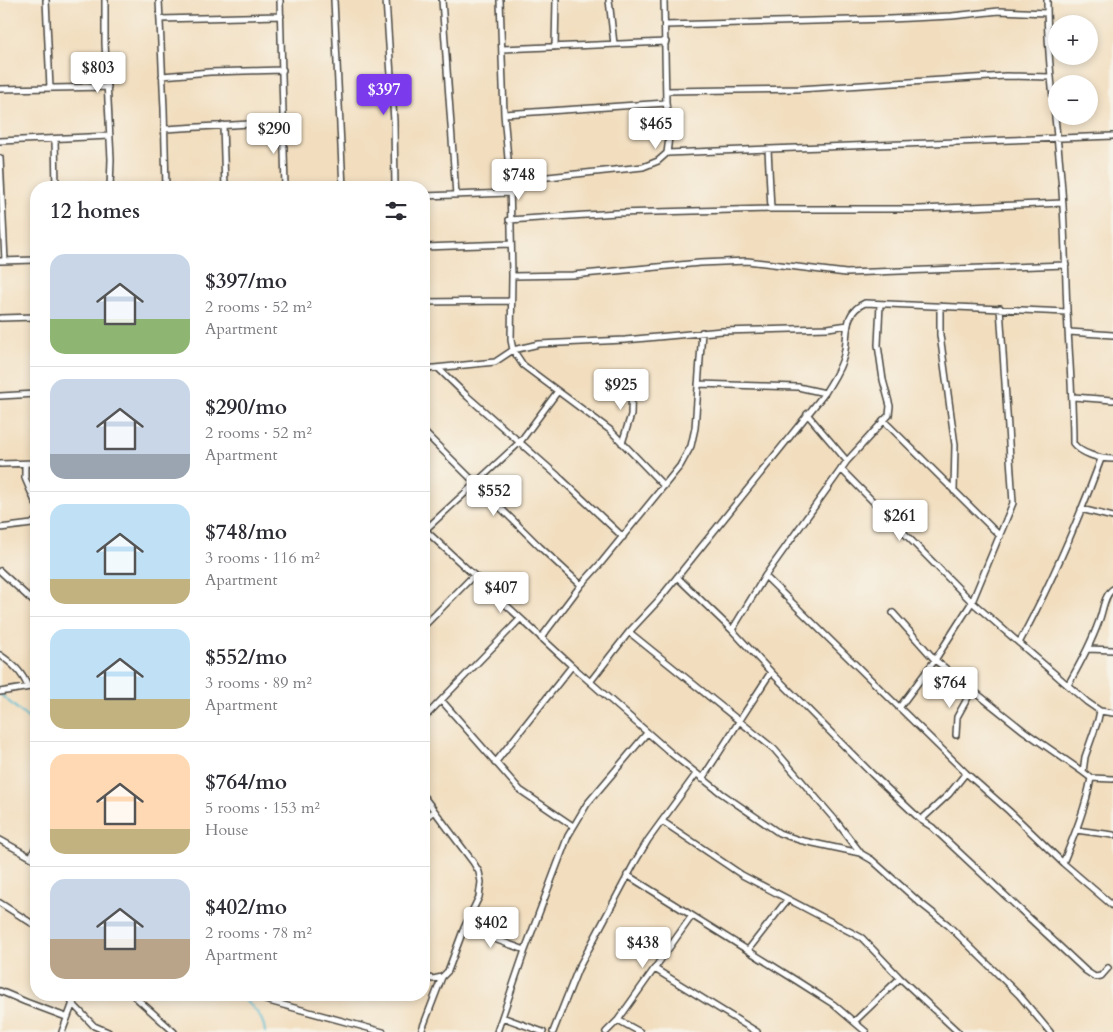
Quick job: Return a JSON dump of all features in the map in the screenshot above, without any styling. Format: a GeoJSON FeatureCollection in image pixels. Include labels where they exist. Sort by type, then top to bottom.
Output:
{"type":"FeatureCollection","features":[{"type":"Feature","properties":{"kind":"street"},"geometry":{"type":"LineString","coordinates":[[46,0],[50,88]]}},
{"type":"Feature","properties":{"kind":"street"},"geometry":{"type":"LineString","coordinates":[[105,0],[110,181]]}},
{"type":"Feature","properties":{"kind":"street"},"geometry":{"type":"LineString","coordinates":[[159,0],[166,181]]}},
{"type":"Feature","properties":{"kind":"street"},"geometry":{"type":"LineString","coordinates":[[280,0],[285,181]]}},
{"type":"Feature","properties":{"kind":"street"},"geometry":{"type":"LineString","coordinates":[[334,0],[343,181]]}},
{"type":"Feature","properties":{"kind":"street"},"geometry":{"type":"LineString","coordinates":[[386,0],[394,121],[395,181]]}},
{"type":"Feature","properties":{"kind":"street"},"geometry":{"type":"LineString","coordinates":[[442,0],[456,195]]}},
{"type":"Feature","properties":{"kind":"street"},"geometry":{"type":"LineString","coordinates":[[500,0],[504,114],[510,181],[511,340],[513,350],[523,365],[610,430],[664,486]]}},
{"type":"Feature","properties":{"kind":"street"},"geometry":{"type":"LineString","coordinates":[[555,47],[556,0]]}},
{"type":"Feature","properties":{"kind":"street"},"geometry":{"type":"LineString","coordinates":[[609,0],[614,44]]}},
{"type":"Feature","properties":{"kind":"street"},"geometry":{"type":"LineString","coordinates":[[664,0],[666,25],[666,102],[670,130],[667,153]]}},
{"type":"Feature","properties":{"kind":"street"},"geometry":{"type":"LineString","coordinates":[[1047,0],[1050,75]]}},
{"type":"Feature","properties":{"kind":"street"},"geometry":{"type":"LineString","coordinates":[[666,25],[890,19],[952,16],[999,11],[1047,13]]}},
{"type":"Feature","properties":{"kind":"street"},"geometry":{"type":"LineString","coordinates":[[160,19],[281,16]]}},
{"type":"Feature","properties":{"kind":"street"},"geometry":{"type":"LineString","coordinates":[[502,49],[666,42]]}},
{"type":"Feature","properties":{"kind":"street"},"geometry":{"type":"LineString","coordinates":[[162,76],[210,72],[282,70]]}},
{"type":"Feature","properties":{"kind":"street"},"geometry":{"type":"LineString","coordinates":[[666,91],[799,89],[1006,76],[1048,77]]}},
{"type":"Feature","properties":{"kind":"street"},"geometry":{"type":"LineString","coordinates":[[0,89],[108,87]]}},
{"type":"Feature","properties":{"kind":"street"},"geometry":{"type":"LineString","coordinates":[[504,114],[666,102]]}},
{"type":"Feature","properties":{"kind":"street"},"geometry":{"type":"LineString","coordinates":[[165,129],[282,122]]}},
{"type":"Feature","properties":{"kind":"street"},"geometry":{"type":"LineString","coordinates":[[222,125],[225,181]]}},
{"type":"Feature","properties":{"kind":"street"},"geometry":{"type":"LineString","coordinates":[[1056,125],[1063,204],[1067,312],[1073,398],[1073,443],[1077,449],[1101,459],[1113,459]]}},
{"type":"Feature","properties":{"kind":"street"},"geometry":{"type":"LineString","coordinates":[[0,141],[110,136]]}},
{"type":"Feature","properties":{"kind":"street"},"geometry":{"type":"LineString","coordinates":[[510,181],[643,167],[658,161],[667,153],[1113,136]]}},
{"type":"Feature","properties":{"kind":"street"},"geometry":{"type":"LineString","coordinates":[[55,139],[56,181]]}},
{"type":"Feature","properties":{"kind":"street"},"geometry":{"type":"LineString","coordinates":[[768,149],[771,209]]}},
{"type":"Feature","properties":{"kind":"street"},"geometry":{"type":"LineString","coordinates":[[0,158],[3,261],[30,260]]}},
{"type":"Feature","properties":{"kind":"street"},"geometry":{"type":"LineString","coordinates":[[430,196],[509,193]]}},
{"type":"Feature","properties":{"kind":"street"},"geometry":{"type":"LineString","coordinates":[[509,220],[617,213],[771,209],[920,209],[1063,204]]}},
{"type":"Feature","properties":{"kind":"street"},"geometry":{"type":"LineString","coordinates":[[430,247],[510,244]]}},
{"type":"Feature","properties":{"kind":"street"},"geometry":{"type":"LineString","coordinates":[[512,276],[573,276],[700,263],[747,261],[846,273],[1066,265]]}},
{"type":"Feature","properties":{"kind":"street"},"geometry":{"type":"LineString","coordinates":[[430,302],[511,301]]}},
{"type":"Feature","properties":{"kind":"street"},"geometry":{"type":"LineString","coordinates":[[590,682],[629,632],[657,602],[825,393],[838,372],[845,354],[848,325],[851,314],[857,307],[865,303],[1067,312]]}},
{"type":"Feature","properties":{"kind":"street"},"geometry":{"type":"LineString","coordinates":[[732,630],[765,576],[846,461],[889,414],[890,406],[878,345],[880,304]]}},
{"type":"Feature","properties":{"kind":"street"},"geometry":{"type":"LineString","coordinates":[[940,306],[940,334],[955,445],[954,492]]}},
{"type":"Feature","properties":{"kind":"street"},"geometry":{"type":"LineString","coordinates":[[899,708],[935,660],[972,602],[1014,504],[1000,308]]}},
{"type":"Feature","properties":{"kind":"street"},"geometry":{"type":"LineString","coordinates":[[0,318],[30,317]]}},
{"type":"Feature","properties":{"kind":"street"},"geometry":{"type":"LineString","coordinates":[[430,368],[495,362],[513,350],[539,344],[626,340],[702,332],[828,328],[848,325]]}},
{"type":"Feature","properties":{"kind":"street"},"geometry":{"type":"LineString","coordinates":[[541,638],[581,585],[623,538],[680,466],[692,446],[702,332]]}},
{"type":"Feature","properties":{"kind":"street"},"geometry":{"type":"LineString","coordinates":[[1069,332],[1113,335]]}},
{"type":"Feature","properties":{"kind":"street"},"geometry":{"type":"LineString","coordinates":[[438,368],[558,476],[623,538]]}},
{"type":"Feature","properties":{"kind":"street"},"geometry":{"type":"LineString","coordinates":[[622,443],[631,415],[632,380]]}},
{"type":"Feature","properties":{"kind":"street"},"geometry":{"type":"LineString","coordinates":[[698,384],[798,387],[825,393]]}},
{"type":"Feature","properties":{"kind":"street"},"geometry":{"type":"LineString","coordinates":[[430,525],[520,442],[558,391]]}},
{"type":"Feature","properties":{"kind":"street"},"geometry":{"type":"LineString","coordinates":[[0,396],[30,394]]}},
{"type":"Feature","properties":{"kind":"street"},"geometry":{"type":"LineString","coordinates":[[1073,398],[1113,400]]}},
{"type":"Feature","properties":{"kind":"street"},"geometry":{"type":"LineString","coordinates":[[807,414],[846,461]]}},
{"type":"Feature","properties":{"kind":"street"},"geometry":{"type":"LineString","coordinates":[[883,420],[1000,536]]}},
{"type":"Feature","properties":{"kind":"street"},"geometry":{"type":"LineString","coordinates":[[430,438],[581,585]]}},
{"type":"Feature","properties":{"kind":"street"},"geometry":{"type":"LineString","coordinates":[[1019,643],[1032,620],[1101,459]]}},
{"type":"Feature","properties":{"kind":"street"},"geometry":{"type":"LineString","coordinates":[[0,464],[30,464]]}},
{"type":"Feature","properties":{"kind":"street"},"geometry":{"type":"LineString","coordinates":[[25,464],[25,478],[30,490]]}},
{"type":"Feature","properties":{"kind":"street"},"geometry":{"type":"LineString","coordinates":[[841,469],[972,602],[1100,711],[1113,713]]}},
{"type":"Feature","properties":{"kind":"street"},"geometry":{"type":"LineString","coordinates":[[1081,509],[1113,517]]}},
{"type":"Feature","properties":{"kind":"street"},"geometry":{"type":"LineString","coordinates":[[0,528],[30,524]]}},
{"type":"Feature","properties":{"kind":"street"},"geometry":{"type":"LineString","coordinates":[[430,535],[572,666],[702,779],[779,833],[799,840],[860,853],[872,860],[948,925],[1019,995],[1050,1032]]}},
{"type":"Feature","properties":{"kind":"street"},"geometry":{"type":"LineString","coordinates":[[0,571],[30,598]]}},
{"type":"Feature","properties":{"kind":"street"},"geometry":{"type":"LineString","coordinates":[[430,620],[474,575]]}},
{"type":"Feature","properties":{"kind":"street"},"geometry":{"type":"LineString","coordinates":[[765,576],[966,773],[1063,863],[1113,906]]}},
{"type":"Feature","properties":{"kind":"street"},"geometry":{"type":"LineString","coordinates":[[677,577],[732,630],[872,774],[932,827],[1086,971],[1095,977],[1101,976],[1108,968]]}},
{"type":"Feature","properties":{"kind":"street"},"geometry":{"type":"LineString","coordinates":[[1068,685],[1088,650],[1108,593],[1113,589]]}},
{"type":"Feature","properties":{"kind":"street"},"geometry":{"type":"LineString","coordinates":[[892,613],[935,660],[1024,731],[1091,778],[1113,779]]}},
{"type":"Feature","properties":{"kind":"street"},"geometry":{"type":"LineString","coordinates":[[430,712],[520,619]]}},
{"type":"Feature","properties":{"kind":"street"},"geometry":{"type":"LineString","coordinates":[[629,632],[774,749],[836,821],[860,853]]}},
{"type":"Feature","properties":{"kind":"street"},"geometry":{"type":"LineString","coordinates":[[1088,650],[1113,650]]}},
{"type":"Feature","properties":{"kind":"street"},"geometry":{"type":"LineString","coordinates":[[0,655],[16,666],[24,676],[28,687],[0,692]]}},
{"type":"Feature","properties":{"kind":"street"},"geometry":{"type":"LineString","coordinates":[[495,763],[572,666]]}},
{"type":"Feature","properties":{"kind":"street"},"geometry":{"type":"LineString","coordinates":[[702,779],[771,672]]}},
{"type":"Feature","properties":{"kind":"street"},"geometry":{"type":"LineString","coordinates":[[956,735],[957,717],[972,690]]}},
{"type":"Feature","properties":{"kind":"street"},"geometry":{"type":"LineString","coordinates":[[442,700],[495,763],[526,795],[573,826]]}},
{"type":"Feature","properties":{"kind":"street"},"geometry":{"type":"LineString","coordinates":[[1083,772],[1085,757],[1100,711]]}},
{"type":"Feature","properties":{"kind":"street"},"geometry":{"type":"LineString","coordinates":[[497,1032],[525,950],[573,826],[587,804],[647,733]]}},
{"type":"Feature","properties":{"kind":"street"},"geometry":{"type":"LineString","coordinates":[[922,820],[966,773]]}},
{"type":"Feature","properties":{"kind":"street"},"geometry":{"type":"LineString","coordinates":[[553,1032],[578,969],[627,876],[648,840],[696,774]]}},
{"type":"Feature","properties":{"kind":"street"},"geometry":{"type":"LineString","coordinates":[[1063,863],[1076,830],[1091,778]]}},
{"type":"Feature","properties":{"kind":"street"},"geometry":{"type":"LineString","coordinates":[[421,1032],[442,977],[448,971],[464,928],[479,897],[481,882],[479,872],[430,805]]}},
{"type":"Feature","properties":{"kind":"street"},"geometry":{"type":"LineString","coordinates":[[430,814],[434,811]]}},
{"type":"Feature","properties":{"kind":"street"},"geometry":{"type":"LineString","coordinates":[[662,822],[742,875],[862,938],[900,978],[958,1032]]}},
{"type":"Feature","properties":{"kind":"street"},"geometry":{"type":"LineString","coordinates":[[1076,830],[1113,835]]}},
{"type":"Feature","properties":{"kind":"street"},"geometry":{"type":"LineString","coordinates":[[0,840],[30,856]]}},
{"type":"Feature","properties":{"kind":"street"},"geometry":{"type":"LineString","coordinates":[[627,876],[833,1004],[866,1032]]}},
{"type":"Feature","properties":{"kind":"street"},"geometry":{"type":"LineString","coordinates":[[748,950],[787,900]]}},
{"type":"Feature","properties":{"kind":"street"},"geometry":{"type":"LineString","coordinates":[[0,904],[30,922]]}},
{"type":"Feature","properties":{"kind":"street"},"geometry":{"type":"LineString","coordinates":[[606,1032],[618,1020],[692,916]]}},
{"type":"Feature","properties":{"kind":"street"},"geometry":{"type":"LineString","coordinates":[[464,928],[525,950]]}},
{"type":"Feature","properties":{"kind":"street"},"geometry":{"type":"LineString","coordinates":[[655,968],[757,1032]]}},
{"type":"Feature","properties":{"kind":"street"},"geometry":{"type":"LineString","coordinates":[[430,979],[442,977]]}},
{"type":"Feature","properties":{"kind":"street"},"geometry":{"type":"LineString","coordinates":[[854,1022],[900,978]]}},
{"type":"Feature","properties":{"kind":"street"},"geometry":{"type":"LineString","coordinates":[[0,991],[66,1017]]}},
{"type":"Feature","properties":{"kind":"street"},"geometry":{"type":"LineString","coordinates":[[140,1001],[174,1032]]}},
{"type":"Feature","properties":{"kind":"street"},"geometry":{"type":"LineString","coordinates":[[269,1001],[383,1032]]}},
{"type":"Feature","properties":{"kind":"street"},"geometry":{"type":"LineString","coordinates":[[62,1032],[72,1003],[94,1026],[108,1032]]}},
{"type":"Feature","properties":{"kind":"street"},"geometry":{"type":"LineString","coordinates":[[502,1017],[543,1032]]}},
{"type":"Feature","properties":{"kind":"street"},"geometry":{"type":"LineString","coordinates":[[618,1020],[640,1032]]}},
{"type":"Feature","properties":{"kind":"waterway"},"geometry":{"type":"LineString","coordinates":[[0,694],[30,720]]}},
{"type":"Feature","properties":{"kind":"waterway"},"geometry":{"type":"LineString","coordinates":[[246,1001],[259,1016],[265,1032]]}}]}
